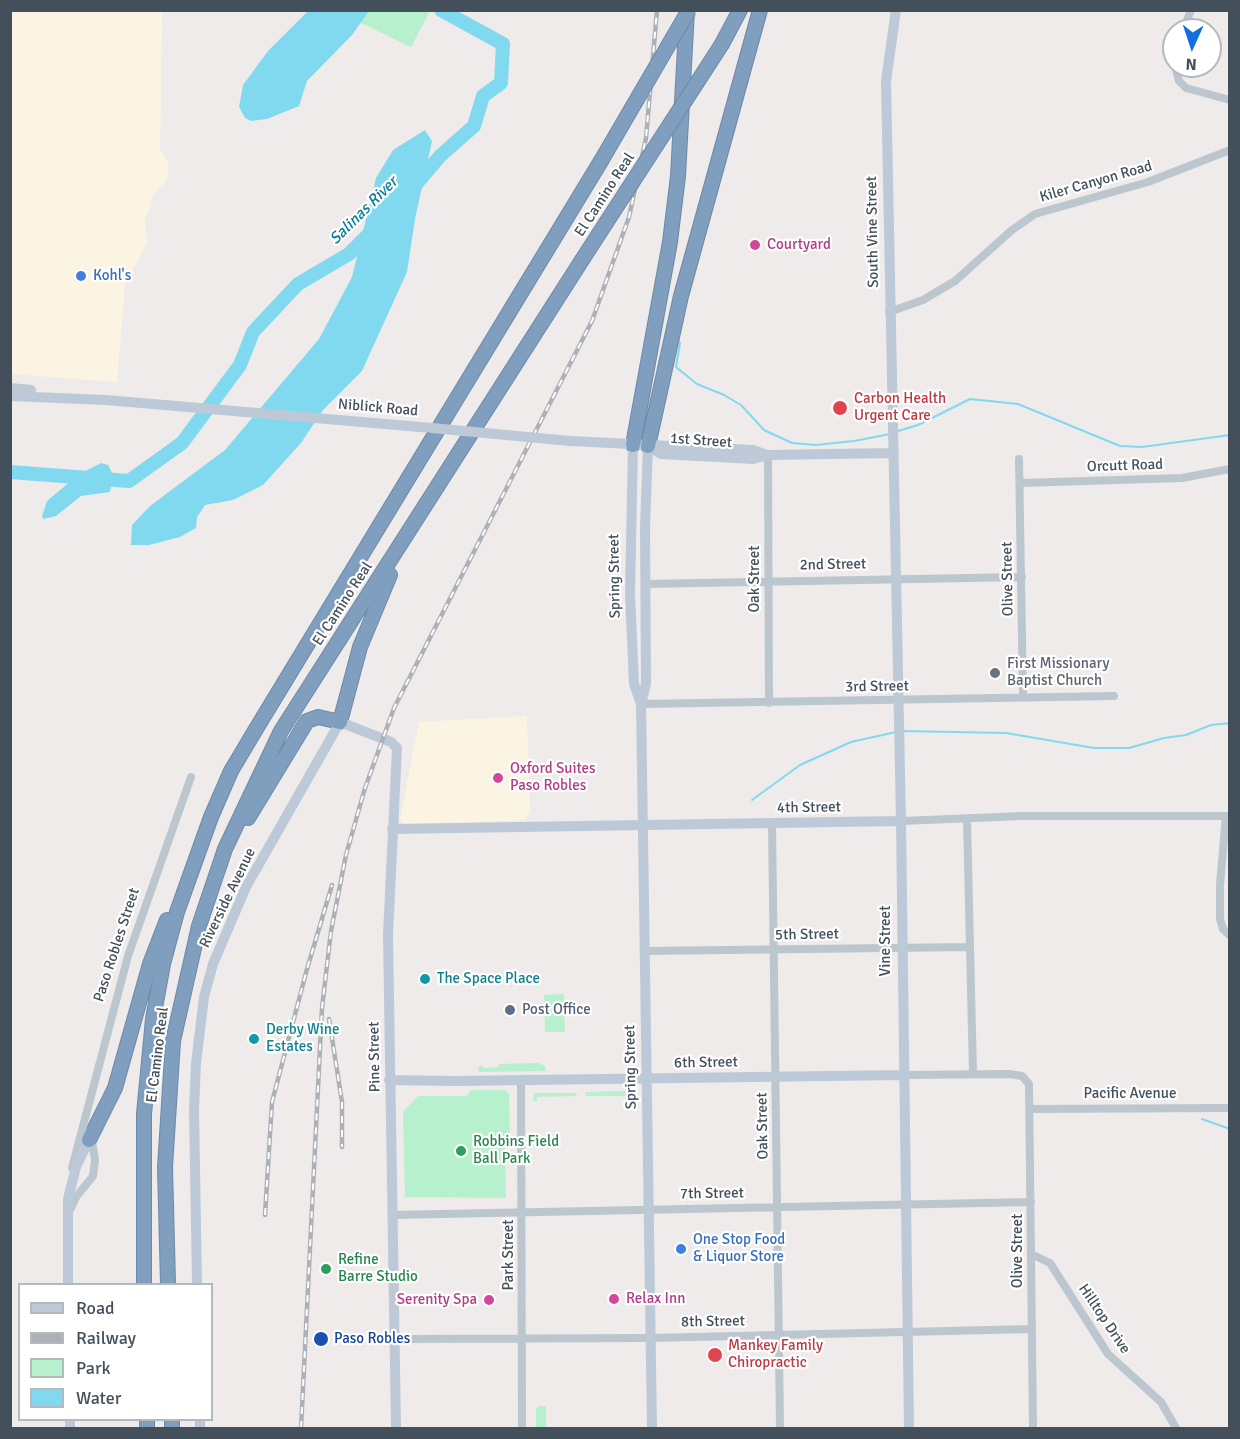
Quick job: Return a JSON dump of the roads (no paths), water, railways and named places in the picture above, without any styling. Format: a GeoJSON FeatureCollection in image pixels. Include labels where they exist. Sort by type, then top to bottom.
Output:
{"type":"FeatureCollection","features":[{"type":"Feature","properties":{"kind":"highway","name":"El Camino Real"},"geometry":{"type":"LineString","coordinates":[[144,1283],[142,1176],[146,1070],[163,964],[190,872],[223,789],[256,729],[601,161],[688,10]]}},
{"type":"Feature","properties":{"kind":"highway"},"geometry":{"type":"LineString","coordinates":[[633,445],[670,242],[678,176],[688,10]]}},
{"type":"Feature","properties":{"kind":"highway","name":"El Camino Real"},"geometry":{"type":"LineString","coordinates":[[168,1283],[165,1167],[173,1041],[199,926],[225,849],[281,731],[722,44],[740,10]]}},
{"type":"Feature","properties":{"kind":"highway"},"geometry":{"type":"LineString","coordinates":[[648,446],[681,296],[760,10]]}},
{"type":"Feature","properties":{"kind":"highway"},"geometry":{"type":"LineString","coordinates":[[225,849],[242,828],[307,721],[318,717],[340,722],[360,647],[376,605],[456,457]]}},
{"type":"Feature","properties":{"kind":"highway"},"geometry":{"type":"LineString","coordinates":[[88,1140],[115,1088],[150,964],[175,900],[190,872]]}},
{"type":"Feature","properties":{"kind":"street","name":"South Vine Street"},"geometry":{"type":"LineString","coordinates":[[893,453],[886,81],[896,10]]}},
{"type":"Feature","properties":{"kind":"street"},"geometry":{"type":"LineString","coordinates":[[1178,78],[1186,88],[1230,100]]}},
{"type":"Feature","properties":{"kind":"street","name":"Kiler Canyon Road"},"geometry":{"type":"LineString","coordinates":[[889,312],[923,300],[955,281],[1012,230],[1035,214],[1148,182],[1230,150]]}},
{"type":"Feature","properties":{"kind":"street","name":"Niblick Road"},"geometry":{"type":"LineString","coordinates":[[10,388],[106,400],[648,446]]}},
{"type":"Feature","properties":{"kind":"street","name":"Niblick Road"},"geometry":{"type":"LineString","coordinates":[[10,396],[106,400]]}},
{"type":"Feature","properties":{"kind":"street","name":"1st Street"},"geometry":{"type":"LineString","coordinates":[[648,446],[663,443],[753,450],[768,455],[893,453]]}},
{"type":"Feature","properties":{"kind":"street","name":"Spring Street"},"geometry":{"type":"LineString","coordinates":[[633,445],[630,594],[634,684],[642,704]]}},
{"type":"Feature","properties":{"kind":"street","name":"Spring Street"},"geometry":{"type":"LineString","coordinates":[[648,446],[645,584],[646,684],[642,704],[652,1428]]}},
{"type":"Feature","properties":{"kind":"street","name":"Vine Street"},"geometry":{"type":"LineString","coordinates":[[893,453],[901,821],[909,1428]]}},
{"type":"Feature","properties":{"kind":"street","name":"Oak Street"},"geometry":{"type":"LineString","coordinates":[[768,455],[769,703]]}},
{"type":"Feature","properties":{"kind":"street","name":"Olive Street"},"geometry":{"type":"LineString","coordinates":[[1019,459],[1023,697]]}},
{"type":"Feature","properties":{"kind":"street","name":"Orcutt Road"},"geometry":{"type":"LineString","coordinates":[[1020,483],[1182,478],[1230,469]]}},
{"type":"Feature","properties":{"kind":"street","name":"2nd Street"},"geometry":{"type":"LineString","coordinates":[[645,584],[1022,577]]}},
{"type":"Feature","properties":{"kind":"street","name":"3rd Street"},"geometry":{"type":"LineString","coordinates":[[642,704],[1114,696]]}},
{"type":"Feature","properties":{"kind":"street","name":"Pine Street"},"geometry":{"type":"LineString","coordinates":[[340,722],[395,744],[398,760],[392,830],[388,935],[396,1428]]}},
{"type":"Feature","properties":{"kind":"street","name":"Riverside Avenue"},"geometry":{"type":"LineString","coordinates":[[197,1283],[194,1110],[196,1063],[204,997],[217,954],[246,887],[340,722]]}},
{"type":"Feature","properties":{"kind":"street","name":"Paso Robles Street"},"geometry":{"type":"LineString","coordinates":[[68,1283],[67,1217],[82,1124],[128,956],[191,777]]}},
{"type":"Feature","properties":{"kind":"street","name":"4th Street"},"geometry":{"type":"LineString","coordinates":[[392,830],[967,820],[1022,816],[1228,816]]}},
{"type":"Feature","properties":{"kind":"street"},"geometry":{"type":"LineString","coordinates":[[1228,816],[1220,885],[1220,919],[1223,929],[1230,936]]}},
{"type":"Feature","properties":{"kind":"street"},"geometry":{"type":"LineString","coordinates":[[967,820],[973,1074]]}},
{"type":"Feature","properties":{"kind":"street","name":"Oak Street"},"geometry":{"type":"LineString","coordinates":[[772,824],[780,1428]]}},
{"type":"Feature","properties":{"kind":"street","name":"5th Street"},"geometry":{"type":"LineString","coordinates":[[645,951],[969,947]]}},
{"type":"Feature","properties":{"kind":"street","name":"6th Street"},"geometry":{"type":"LineString","coordinates":[[390,1080],[521,1081],[973,1074],[1022,1076]]}},
{"type":"Feature","properties":{"kind":"street","name":"Olive Street"},"geometry":{"type":"LineString","coordinates":[[1022,1076],[1029,1084],[1031,1109],[1033,1428]]}},
{"type":"Feature","properties":{"kind":"street","name":"Park Street"},"geometry":{"type":"LineString","coordinates":[[521,1081],[522,1428]]}},
{"type":"Feature","properties":{"kind":"street","name":"Pacific Avenue"},"geometry":{"type":"LineString","coordinates":[[1031,1109],[1230,1107]]}},
{"type":"Feature","properties":{"kind":"street","name":"Paso Robles Street"},"geometry":{"type":"LineString","coordinates":[[67,1217],[76,1197],[93,1176],[95,1160],[93,1147],[82,1124]]}},
{"type":"Feature","properties":{"kind":"street","name":"Paso Robles Street"},"geometry":{"type":"LineString","coordinates":[[71,1182],[88,1140]]}},
{"type":"Feature","properties":{"kind":"street","name":"7th Street"},"geometry":{"type":"LineString","coordinates":[[393,1215],[1031,1202]]}},
{"type":"Feature","properties":{"kind":"street","name":"Hilltop Drive"},"geometry":{"type":"LineString","coordinates":[[1031,1254],[1050,1263],[1108,1354],[1161,1402],[1176,1428]]}},
{"type":"Feature","properties":{"kind":"street","name":"8th Street"},"geometry":{"type":"LineString","coordinates":[[395,1339],[651,1338],[1031,1329]]}},
{"type":"Feature","properties":{"kind":"water"},"geometry":{"type":"Polygon","coordinates":[[[308,11],[369,11],[352,35],[307,81],[299,106],[267,119],[251,121],[245,118],[239,107],[243,85],[268,51],[308,11]]]}},
{"type":"Feature","properties":{"kind":"water"},"geometry":{"type":"Polygon","coordinates":[[[425,130],[432,141],[415,219],[407,272],[362,371],[323,410],[301,443],[263,485],[233,500],[205,505],[197,517],[196,528],[180,537],[149,545],[131,545],[132,525],[150,506],[225,450],[319,339],[352,277],[376,178],[393,150],[425,130]]]}},
{"type":"Feature","properties":{"kind":"water"},"geometry":{"type":"Polygon","coordinates":[[[101,463],[108,465],[113,475],[110,492],[81,496],[56,516],[43,519],[47,501],[78,475],[101,463]]]}},
{"type":"Feature","properties":{"kind":"waterway","name":"Salinas River"},"geometry":{"type":"LineString","coordinates":[[412,189],[440,156],[474,126],[483,96],[501,83],[503,44],[441,10]]}},
{"type":"Feature","properties":{"kind":"waterway","name":"Salinas River"},"geometry":{"type":"LineString","coordinates":[[10,472],[129,481],[182,443],[240,365],[253,332],[298,284],[349,254],[372,231]]}},
{"type":"Feature","properties":{"kind":"waterway"},"geometry":{"type":"LineString","coordinates":[[677,341],[680,343],[676,367],[697,384],[741,405],[764,430],[792,443],[816,445],[890,434]]}},
{"type":"Feature","properties":{"kind":"waterway"},"geometry":{"type":"LineString","coordinates":[[898,431],[918,425],[970,399],[1018,404],[1120,446],[1142,447],[1230,435]]}},
{"type":"Feature","properties":{"kind":"waterway"},"geometry":{"type":"LineString","coordinates":[[902,731],[1006,733],[1094,748],[1129,748],[1164,738],[1186,735],[1211,725],[1230,723]]}},
{"type":"Feature","properties":{"kind":"waterway"},"geometry":{"type":"LineString","coordinates":[[752,800],[800,765],[851,742],[896,732]]}},
{"type":"Feature","properties":{"kind":"waterway"},"geometry":{"type":"LineString","coordinates":[[1202,1119],[1230,1129]]}},
{"type":"Feature","properties":{"kind":"railway"},"geometry":{"type":"LineString","coordinates":[[301,1428],[322,1008],[331,931],[346,855],[365,788],[394,708],[592,321],[629,217],[646,138],[657,10]]}},
{"type":"Feature","properties":{"kind":"railway"},"geometry":{"type":"LineString","coordinates":[[265,1215],[272,1102],[332,885]]}},
{"type":"Feature","properties":{"kind":"railway"},"geometry":{"type":"LineString","coordinates":[[329,1019],[342,1102],[342,1147]]}},
{"type":"Feature","properties":{"kind":"place","name":"Courtyard"},"geometry":{"type":"Point","coordinates":[755,245]}},
{"type":"Feature","properties":{"kind":"place","name":"Kohl's"},"geometry":{"type":"Point","coordinates":[81,276]}},
{"type":"Feature","properties":{"kind":"place","name":"Carbon Health Urgent Care"},"geometry":{"type":"Point","coordinates":[840,408]}},
{"type":"Feature","properties":{"kind":"place","name":"First Missionary Baptist Church"},"geometry":{"type":"Point","coordinates":[995,673]}},
{"type":"Feature","properties":{"kind":"place","name":"Oxford Suites Paso Robles"},"geometry":{"type":"Point","coordinates":[498,778]}},
{"type":"Feature","properties":{"kind":"place","name":"The Space Place"},"geometry":{"type":"Point","coordinates":[425,979]}},
{"type":"Feature","properties":{"kind":"place","name":"Post Office"},"geometry":{"type":"Point","coordinates":[510,1010]}},
{"type":"Feature","properties":{"kind":"place","name":"Derby Wine Estates"},"geometry":{"type":"Point","coordinates":[254,1039]}},
{"type":"Feature","properties":{"kind":"place","name":"Robbins Field Ball Park"},"geometry":{"type":"Point","coordinates":[461,1151]}},
{"type":"Feature","properties":{"kind":"place","name":"One Stop Food & Liquor Store"},"geometry":{"type":"Point","coordinates":[681,1249]}},
{"type":"Feature","properties":{"kind":"place","name":"Refine Barre Studio"},"geometry":{"type":"Point","coordinates":[326,1269]}},
{"type":"Feature","properties":{"kind":"place","name":"Relax Inn"},"geometry":{"type":"Point","coordinates":[614,1299]}},
{"type":"Feature","properties":{"kind":"place","name":"Serenity Spa"},"geometry":{"type":"Point","coordinates":[489,1300]}},
{"type":"Feature","properties":{"kind":"place","name":"Paso Robles"},"geometry":{"type":"Point","coordinates":[321,1339]}},
{"type":"Feature","properties":{"kind":"place","name":"Mankey Family Chiropractic"},"geometry":{"type":"Point","coordinates":[715,1355]}}]}
